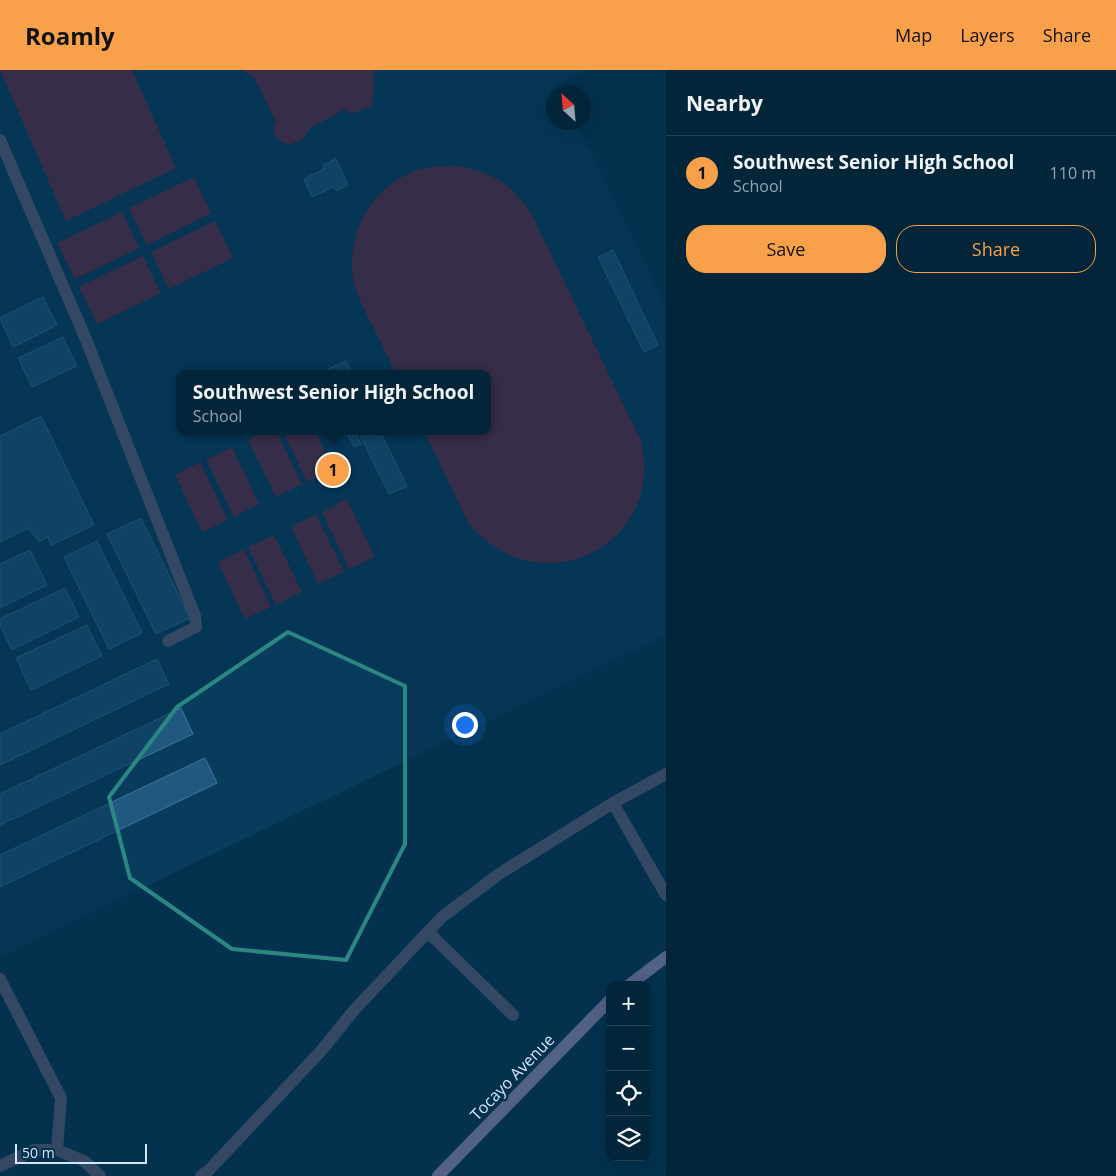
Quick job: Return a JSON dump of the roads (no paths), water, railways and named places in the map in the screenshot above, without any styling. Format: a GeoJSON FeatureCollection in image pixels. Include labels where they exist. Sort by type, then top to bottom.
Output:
{"type":"FeatureCollection","features":[{"type":"Feature","properties":{"kind":"main road"},"geometry":{"type":"LineString","coordinates":[[634,981],[666,957]]}},
{"type":"Feature","properties":{"kind":"main road","name":"Tocayo Avenue"},"geometry":{"type":"LineString","coordinates":[[438,1176],[606,1004]]}},
{"type":"Feature","properties":{"kind":"lane"},"geometry":{"type":"LineString","coordinates":[[0,140],[85,337],[195,616],[196,627],[168,641]]}},
{"type":"Feature","properties":{"kind":"lane"},"geometry":{"type":"LineString","coordinates":[[201,1176],[208,1172],[321,1051],[355,1009],[442,917],[499,874],[613,803],[666,774]]}},
{"type":"Feature","properties":{"kind":"lane"},"geometry":{"type":"LineString","coordinates":[[613,803],[666,895]]}},
{"type":"Feature","properties":{"kind":"lane"},"geometry":{"type":"LineString","coordinates":[[428,932],[513,1016]]}},
{"type":"Feature","properties":{"kind":"lane"},"geometry":{"type":"LineString","coordinates":[[0,979],[61,1098],[57,1150]]}},
{"type":"Feature","properties":{"kind":"lane"},"geometry":{"type":"LineString","coordinates":[[0,1166],[34,1150],[57,1150],[84,1161],[100,1176]]}},
{"type":"Feature","properties":{"kind":"place","name":"Southwest Senior High School"},"geometry":{"type":"Point","coordinates":[333,470]}}]}
